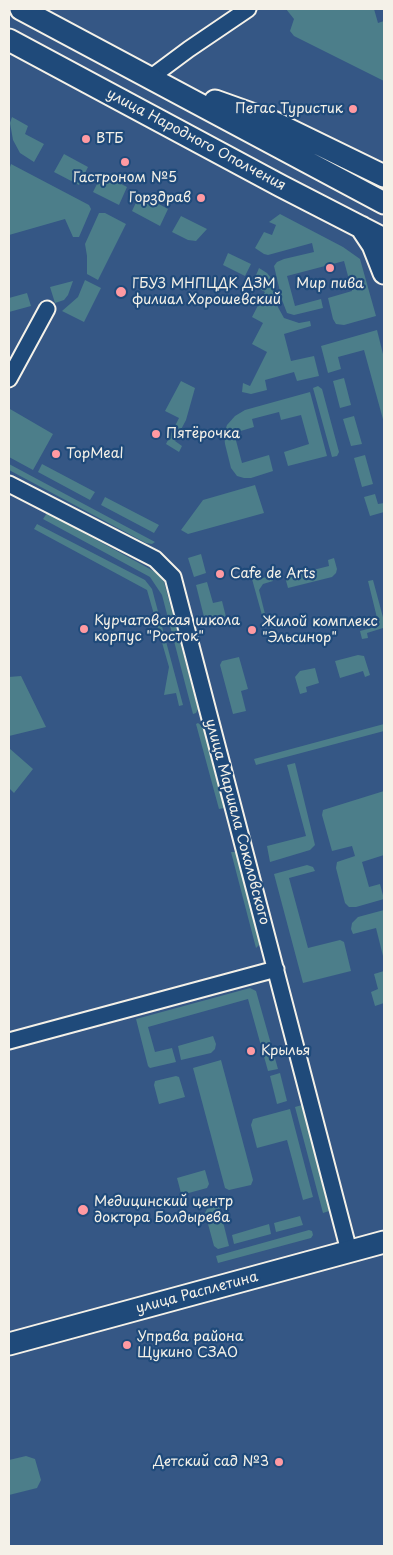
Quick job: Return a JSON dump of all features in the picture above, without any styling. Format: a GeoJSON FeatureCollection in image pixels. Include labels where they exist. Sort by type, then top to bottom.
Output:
{"type":"FeatureCollection","features":[{"type":"Feature","properties":{"kind":"main road"},"geometry":{"type":"LineString","coordinates":[[21,9],[384,204]]}},
{"type":"Feature","properties":{"kind":"main road","name":"улица Народного Ополчения"},"geometry":{"type":"LineString","coordinates":[[9,40],[384,239]]}},
{"type":"Feature","properties":{"kind":"main road"},"geometry":{"type":"LineString","coordinates":[[150,78],[271,121],[384,176]]}},
{"type":"Feature","properties":{"kind":"main road"},"geometry":{"type":"LineString","coordinates":[[361,227],[373,245],[384,273]]}},
{"type":"Feature","properties":{"kind":"main road","name":"улица Расплетина"},"geometry":{"type":"LineString","coordinates":[[9,1344],[384,1242]]}},
{"type":"Feature","properties":{"kind":"street"},"geometry":{"type":"LineString","coordinates":[[150,78],[248,9]]}},
{"type":"Feature","properties":{"kind":"street"},"geometry":{"type":"LineString","coordinates":[[9,380],[47,309]]}},
{"type":"Feature","properties":{"kind":"street","name":"улица Маршала Соколовского"},"geometry":{"type":"LineString","coordinates":[[9,484],[155,559],[173,577],[349,1251]]}},
{"type":"Feature","properties":{"kind":"street"},"geometry":{"type":"LineString","coordinates":[[9,1040],[276,969]]}},
{"type":"Feature","properties":{"kind":"green space"},"geometry":{"type":"Polygon","coordinates":[[[286,9],[374,9],[378,23],[384,21],[384,81],[294,36],[290,31],[294,19],[286,9]]]}},
{"type":"Feature","properties":{"kind":"green space"},"geometry":{"type":"Polygon","coordinates":[[[12,117],[28,126],[25,134],[44,144],[34,162],[20,153],[13,140],[10,123],[12,117]]]}},
{"type":"Feature","properties":{"kind":"green space"},"geometry":{"type":"Polygon","coordinates":[[[64,154],[88,167],[79,185],[54,172],[64,154]]]}},
{"type":"Feature","properties":{"kind":"green space"},"geometry":{"type":"Polygon","coordinates":[[[11,164],[89,205],[91,209],[79,237],[73,237],[65,219],[9,235],[9,170],[11,164]]]}},
{"type":"Feature","properties":{"kind":"green space"},"geometry":{"type":"Polygon","coordinates":[[[102,174],[127,187],[119,205],[93,192],[102,174]]]}},
{"type":"Feature","properties":{"kind":"green space"},"geometry":{"type":"Polygon","coordinates":[[[140,194],[168,209],[160,226],[132,211],[140,194]]]}},
{"type":"Feature","properties":{"kind":"green space"},"geometry":{"type":"Polygon","coordinates":[[[99,213],[105,213],[126,224],[98,280],[87,274],[85,244],[99,213]]]}},
{"type":"Feature","properties":{"kind":"green space"},"geometry":{"type":"Polygon","coordinates":[[[280,214],[343,247],[360,259],[376,316],[344,325],[336,324],[333,319],[328,298],[352,291],[344,261],[287,276],[295,306],[321,299],[323,308],[294,315],[287,313],[274,266],[277,262],[284,259],[314,252],[312,243],[268,255],[255,248],[264,232],[272,235],[276,225],[269,222],[280,214]]]}},
{"type":"Feature","properties":{"kind":"green space"},"geometry":{"type":"Polygon","coordinates":[[[181,216],[207,229],[196,241],[188,240],[172,232],[181,216]]]}},
{"type":"Feature","properties":{"kind":"green space"},"geometry":{"type":"Polygon","coordinates":[[[228,253],[251,264],[245,276],[223,265],[228,253]]]}},
{"type":"Feature","properties":{"kind":"green space"},"geometry":{"type":"Polygon","coordinates":[[[259,268],[271,278],[275,295],[274,300],[284,318],[299,323],[310,321],[311,326],[284,334],[291,361],[314,356],[319,376],[297,381],[294,372],[265,380],[267,390],[251,394],[242,392],[243,383],[250,386],[267,352],[252,344],[263,323],[252,317],[265,292],[252,285],[259,268]]]}},
{"type":"Feature","properties":{"kind":"green space"},"geometry":{"type":"Polygon","coordinates":[[[85,280],[101,288],[84,322],[62,311],[78,297],[85,280]]]}},
{"type":"Feature","properties":{"kind":"green space"},"geometry":{"type":"Polygon","coordinates":[[[73,281],[64,300],[55,303],[50,287],[73,281]]]}},
{"type":"Feature","properties":{"kind":"green space"},"geometry":{"type":"Polygon","coordinates":[[[27,293],[31,306],[9,312],[9,298],[27,293]]]}},
{"type":"Feature","properties":{"kind":"green space"},"geometry":{"type":"Polygon","coordinates":[[[377,330],[384,358],[384,423],[364,350],[338,357],[341,369],[328,373],[321,346],[377,330]]]}},
{"type":"Feature","properties":{"kind":"green space"},"geometry":{"type":"Polygon","coordinates":[[[344,378],[351,405],[340,408],[333,381],[344,378]]]}},
{"type":"Feature","properties":{"kind":"green space"},"geometry":{"type":"Polygon","coordinates":[[[181,381],[195,388],[186,420],[175,441],[182,446],[179,452],[166,444],[179,418],[165,411],[181,381]]]}},
{"type":"Feature","properties":{"kind":"green space"},"geometry":{"type":"Polygon","coordinates":[[[318,386],[322,389],[339,452],[337,456],[332,457],[313,388],[318,386]]]}},
{"type":"Feature","properties":{"kind":"green space"},"geometry":{"type":"Polygon","coordinates":[[[310,392],[327,456],[288,466],[284,452],[309,444],[301,415],[281,420],[279,412],[252,419],[254,427],[234,433],[242,463],[269,455],[273,471],[251,478],[237,476],[231,468],[225,444],[224,434],[227,425],[235,416],[245,410],[310,392]]]}},
{"type":"Feature","properties":{"kind":"green space"},"geometry":{"type":"Polygon","coordinates":[[[10,409],[53,434],[33,470],[9,457],[10,409]]]}},
{"type":"Feature","properties":{"kind":"green space"},"geometry":{"type":"Polygon","coordinates":[[[354,416],[362,444],[351,446],[343,419],[354,416]]]}},
{"type":"Feature","properties":{"kind":"green space"},"geometry":{"type":"Polygon","coordinates":[[[365,455],[373,484],[362,487],[354,458],[365,455]]]}},
{"type":"Feature","properties":{"kind":"green space"},"geometry":{"type":"Polygon","coordinates":[[[9,464],[155,542],[152,544],[146,543],[9,470],[9,464]]]}},
{"type":"Feature","properties":{"kind":"green space"},"geometry":{"type":"Polygon","coordinates":[[[42,464],[95,492],[90,500],[38,472],[42,464]]]}},
{"type":"Feature","properties":{"kind":"green space"},"geometry":{"type":"Polygon","coordinates":[[[255,485],[264,513],[188,534],[181,530],[203,500],[255,485]]]}},
{"type":"Feature","properties":{"kind":"green space"},"geometry":{"type":"Polygon","coordinates":[[[375,494],[378,504],[384,503],[384,512],[370,516],[364,497],[375,494]]]}},
{"type":"Feature","properties":{"kind":"green space"},"geometry":{"type":"Polygon","coordinates":[[[105,497],[159,525],[154,533],[101,505],[105,497]]]}},
{"type":"Feature","properties":{"kind":"green space"},"geometry":{"type":"Polygon","coordinates":[[[47,513],[157,573],[164,582],[198,709],[196,713],[193,714],[162,595],[150,577],[43,519],[47,513]]]}},
{"type":"Feature","properties":{"kind":"green space"},"geometry":{"type":"Polygon","coordinates":[[[37,524],[145,580],[152,589],[183,705],[179,706],[176,693],[164,695],[169,667],[147,590],[34,529],[37,524]]]}},
{"type":"Feature","properties":{"kind":"green space"},"geometry":{"type":"Polygon","coordinates":[[[201,554],[206,573],[194,577],[188,558],[201,554]]]}},
{"type":"Feature","properties":{"kind":"green space"},"geometry":{"type":"Polygon","coordinates":[[[334,558],[337,569],[332,577],[288,588],[285,577],[329,566],[328,560],[334,558]]]}},
{"type":"Feature","properties":{"kind":"green space"},"geometry":{"type":"Polygon","coordinates":[[[255,571],[258,579],[271,576],[273,581],[263,584],[259,590],[265,614],[262,615],[250,572],[255,571]]]}},
{"type":"Feature","properties":{"kind":"green space"},"geometry":{"type":"Polygon","coordinates":[[[373,580],[384,621],[384,632],[383,628],[367,633],[368,638],[362,639],[360,631],[379,626],[368,581],[373,580]]]}},
{"type":"Feature","properties":{"kind":"green space"},"geometry":{"type":"Polygon","coordinates":[[[207,582],[213,603],[222,601],[226,617],[212,621],[204,617],[196,585],[207,582]]]}},
{"type":"Feature","properties":{"kind":"green space"},"geometry":{"type":"Polygon","coordinates":[[[358,655],[364,656],[370,675],[365,677],[363,671],[340,678],[335,661],[358,655]]]}},
{"type":"Feature","properties":{"kind":"green space"},"geometry":{"type":"Polygon","coordinates":[[[239,657],[248,689],[241,691],[246,711],[233,714],[220,665],[222,661],[239,657]]]}},
{"type":"Feature","properties":{"kind":"green space"},"geometry":{"type":"Polygon","coordinates":[[[315,668],[319,683],[306,687],[307,692],[300,694],[295,677],[300,671],[315,668]]]}},
{"type":"Feature","properties":{"kind":"green space"},"geometry":{"type":"Polygon","coordinates":[[[21,676],[46,727],[9,736],[9,677],[21,676]]]}},
{"type":"Feature","properties":{"kind":"green space"},"geometry":{"type":"Polygon","coordinates":[[[198,723],[203,727],[224,808],[219,809],[196,724],[198,723]]]}},
{"type":"Feature","properties":{"kind":"green space"},"geometry":{"type":"Polygon","coordinates":[[[384,724],[384,731],[256,765],[254,759],[384,724]]]}},
{"type":"Feature","properties":{"kind":"green space"},"geometry":{"type":"Polygon","coordinates":[[[9,748],[33,769],[14,793],[9,788],[9,748]]]}},
{"type":"Feature","properties":{"kind":"green space"},"geometry":{"type":"Polygon","coordinates":[[[295,763],[315,845],[310,850],[270,862],[267,846],[306,836],[287,765],[295,763]]]}},
{"type":"Feature","properties":{"kind":"green space"},"geometry":{"type":"Polygon","coordinates":[[[384,791],[384,855],[362,862],[369,887],[380,884],[384,899],[356,907],[349,907],[345,903],[336,868],[337,862],[355,856],[352,846],[332,851],[322,815],[323,810],[384,791]]]}},
{"type":"Feature","properties":{"kind":"green space"},"geometry":{"type":"Polygon","coordinates":[[[231,852],[236,852],[260,939],[259,945],[256,948],[231,852]]]}},
{"type":"Feature","properties":{"kind":"green space"},"geometry":{"type":"Polygon","coordinates":[[[307,865],[313,867],[315,871],[289,878],[308,948],[340,940],[344,942],[351,971],[303,983],[274,874],[307,865]]]}},
{"type":"Feature","properties":{"kind":"green space"},"geometry":{"type":"Polygon","coordinates":[[[384,910],[384,960],[376,928],[353,934],[351,929],[352,923],[358,917],[384,910]]]}},
{"type":"Feature","properties":{"kind":"green space"},"geometry":{"type":"Polygon","coordinates":[[[384,971],[384,1003],[375,1006],[371,992],[378,989],[374,974],[384,971]]]}},
{"type":"Feature","properties":{"kind":"green space"},"geometry":{"type":"Polygon","coordinates":[[[250,988],[256,991],[278,1069],[268,1071],[248,999],[148,1027],[155,1052],[172,1048],[176,1062],[150,1068],[148,1066],[136,1019],[250,988]]]}},
{"type":"Feature","properties":{"kind":"green space"},"geometry":{"type":"Polygon","coordinates":[[[213,1036],[216,1044],[215,1049],[211,1053],[181,1060],[178,1046],[213,1036]]]}},
{"type":"Feature","properties":{"kind":"green space"},"geometry":{"type":"Polygon","coordinates":[[[221,1060],[253,1180],[251,1185],[229,1190],[225,1188],[193,1068],[221,1060]]]}},
{"type":"Feature","properties":{"kind":"green space"},"geometry":{"type":"Polygon","coordinates":[[[280,1073],[287,1101],[277,1104],[270,1076],[280,1073]]]}},
{"type":"Feature","properties":{"kind":"green space"},"geometry":{"type":"Polygon","coordinates":[[[179,1077],[185,1097],[159,1104],[154,1085],[155,1081],[179,1077]]]}},
{"type":"Feature","properties":{"kind":"green space"},"geometry":{"type":"Polygon","coordinates":[[[302,1105],[329,1211],[323,1213],[295,1107],[302,1105]]]}},
{"type":"Feature","properties":{"kind":"green space"},"geometry":{"type":"Polygon","coordinates":[[[290,1109],[313,1197],[303,1200],[287,1140],[257,1148],[251,1125],[253,1119],[290,1109]]]}},
{"type":"Feature","properties":{"kind":"green space"},"geometry":{"type":"Polygon","coordinates":[[[205,1170],[209,1184],[207,1188],[185,1194],[181,1193],[177,1178],[205,1170]]]}},
{"type":"Feature","properties":{"kind":"green space"},"geometry":{"type":"Polygon","coordinates":[[[219,1206],[229,1246],[218,1249],[214,1246],[205,1213],[207,1209],[219,1206]]]}},
{"type":"Feature","properties":{"kind":"green space"},"geometry":{"type":"Polygon","coordinates":[[[300,1216],[303,1225],[276,1232],[274,1223],[300,1216]]]}},
{"type":"Feature","properties":{"kind":"green space"},"geometry":{"type":"Polygon","coordinates":[[[269,1224],[271,1234],[234,1244],[232,1235],[269,1224]]]}},
{"type":"Feature","properties":{"kind":"green space"},"geometry":{"type":"Polygon","coordinates":[[[309,1230],[312,1231],[313,1235],[311,1238],[218,1263],[216,1256],[309,1230]]]}},
{"type":"Feature","properties":{"kind":"green space"},"geometry":{"type":"Polygon","coordinates":[[[26,1456],[35,1459],[41,1480],[37,1488],[9,1495],[9,1460],[26,1456]]]}},
{"type":"Feature","properties":{"kind":"place","name":"Пегас Туристик"},"geometry":{"type":"Point","coordinates":[353,109]}},
{"type":"Feature","properties":{"kind":"place","name":"ВТБ"},"geometry":{"type":"Point","coordinates":[86,139]}},
{"type":"Feature","properties":{"kind":"place","name":"Гастроном №5"},"geometry":{"type":"Point","coordinates":[125,162]}},
{"type":"Feature","properties":{"kind":"place","name":"Горздрав"},"geometry":{"type":"Point","coordinates":[201,198]}},
{"type":"Feature","properties":{"kind":"place","name":"Мир пива"},"geometry":{"type":"Point","coordinates":[330,268]}},
{"type":"Feature","properties":{"kind":"place","name":"ГБУЗ МНПЦДК ДЗМ филиал Хорошевский"},"geometry":{"type":"Point","coordinates":[121,292]}},
{"type":"Feature","properties":{"kind":"place","name":"Пятёрочка"},"geometry":{"type":"Point","coordinates":[156,434]}},
{"type":"Feature","properties":{"kind":"place","name":"TopMeal"},"geometry":{"type":"Point","coordinates":[56,454]}},
{"type":"Feature","properties":{"kind":"place","name":"Cafe de Arts"},"geometry":{"type":"Point","coordinates":[220,574]}},
{"type":"Feature","properties":{"kind":"place","name":"Курчатовская школа корпус \"Росток\""},"geometry":{"type":"Point","coordinates":[84,629]}},
{"type":"Feature","properties":{"kind":"place","name":"Жилой комплекс \"Эльсинор\""},"geometry":{"type":"Point","coordinates":[252,630]}},
{"type":"Feature","properties":{"kind":"place","name":"Крылья"},"geometry":{"type":"Point","coordinates":[251,1051]}},
{"type":"Feature","properties":{"kind":"place","name":"Медицинский центр доктора Болдырева"},"geometry":{"type":"Point","coordinates":[83,1210]}},
{"type":"Feature","properties":{"kind":"place","name":"Управа района Щукино СЗАО"},"geometry":{"type":"Point","coordinates":[127,1345]}},
{"type":"Feature","properties":{"kind":"place","name":"Детский сад №3"},"geometry":{"type":"Point","coordinates":[279,1462]}}]}
